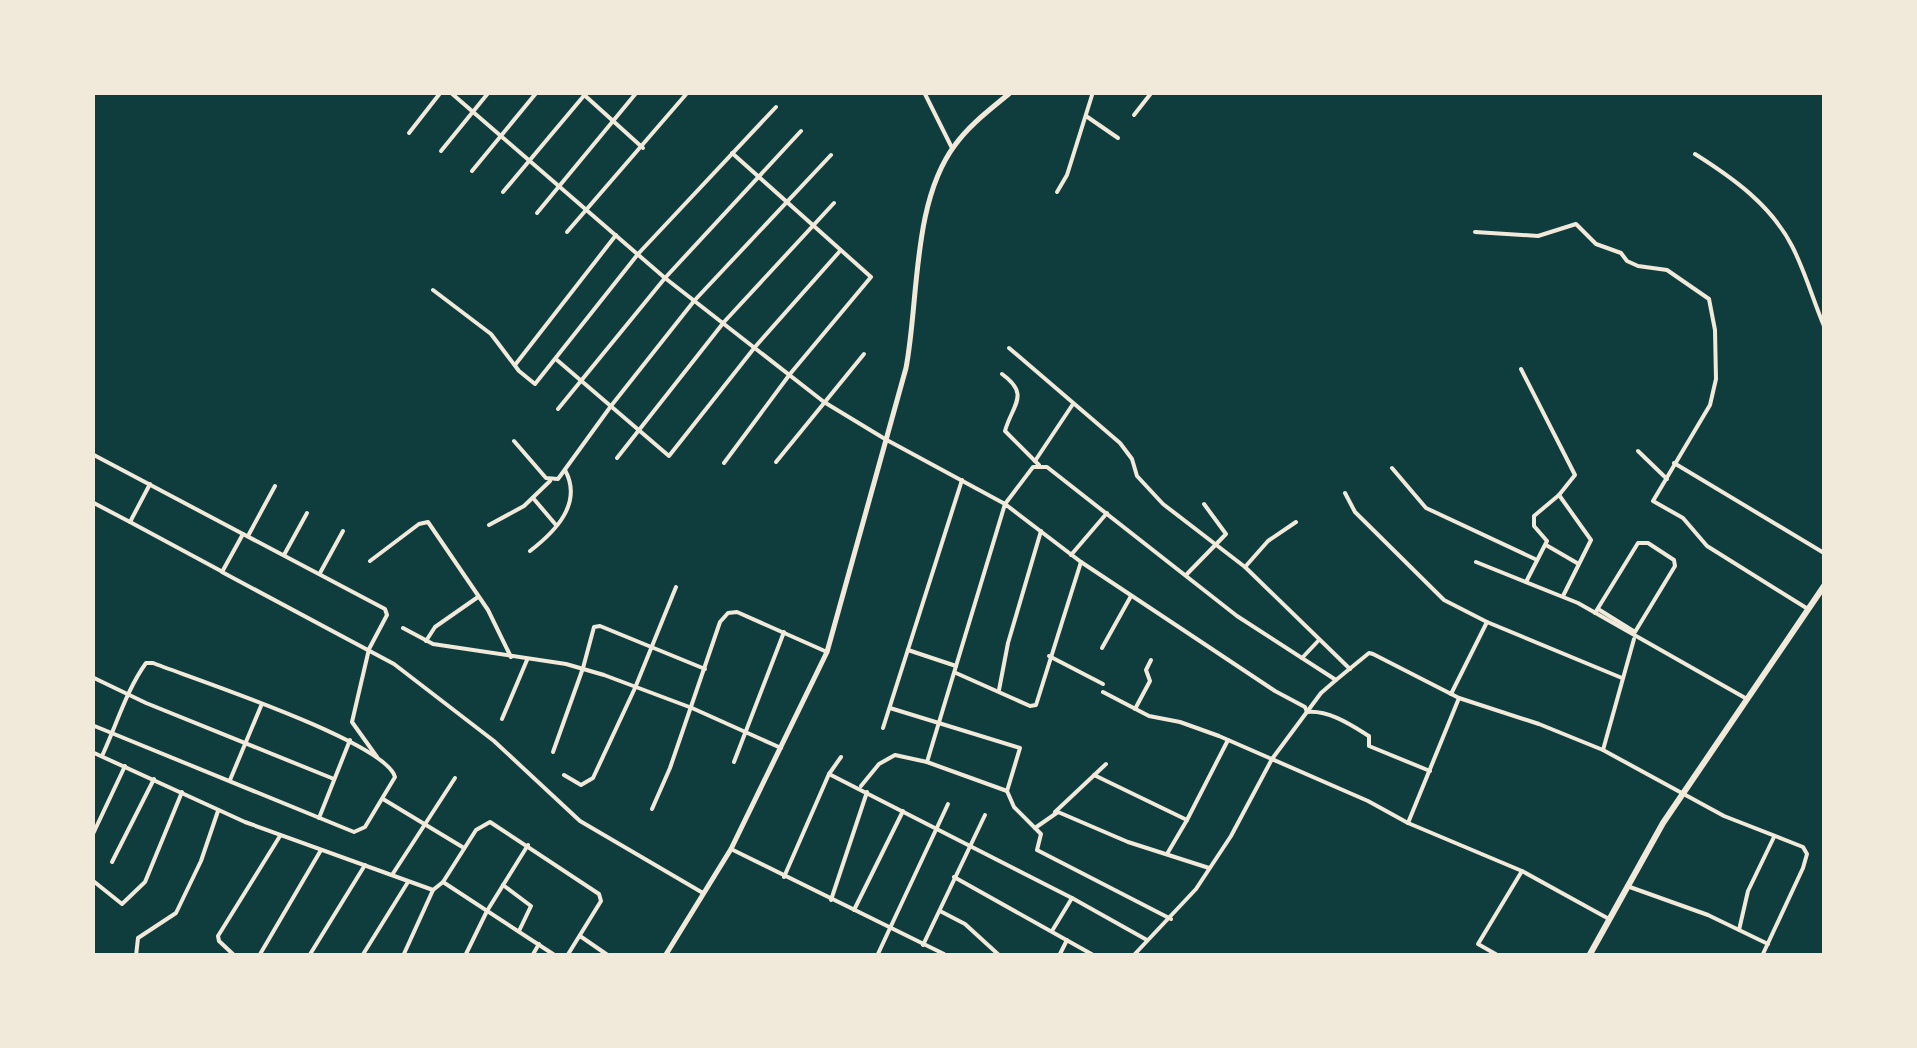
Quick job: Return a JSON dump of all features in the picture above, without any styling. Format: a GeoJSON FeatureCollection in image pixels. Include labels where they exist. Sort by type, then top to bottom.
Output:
{"type":"FeatureCollection","features":[{"type":"Feature","properties":{"kind":"highway"},"geometry":{"type":"LineString","coordinates":[[1592,954],[1682,794],[1824,586]]}},
{"type":"Feature","properties":{"kind":"street"},"geometry":{"type":"LineString","coordinates":[[409,133],[441,92]]}},
{"type":"Feature","properties":{"kind":"street"},"geometry":{"type":"LineString","coordinates":[[450,92],[666,278],[824,402],[1004,504],[1081,562],[1276,691],[1305,706],[1307,712]]}},
{"type":"Feature","properties":{"kind":"street"},"geometry":{"type":"LineString","coordinates":[[441,151],[489,92]]}},
{"type":"Feature","properties":{"kind":"street"},"geometry":{"type":"LineString","coordinates":[[472,171],[537,92]]}},
{"type":"Feature","properties":{"kind":"street"},"geometry":{"type":"LineString","coordinates":[[536,214],[636,92]]}},
{"type":"Feature","properties":{"kind":"street"},"geometry":{"type":"LineString","coordinates":[[567,232],[688,92]]}},
{"type":"Feature","properties":{"kind":"street"},"geometry":{"type":"LineString","coordinates":[[924,92],[952,148]]}},
{"type":"Feature","properties":{"kind":"street"},"geometry":{"type":"LineString","coordinates":[[665,956],[731,849],[827,652],[914,326],[922,235],[938,181],[952,148],[1011,92]]}},
{"type":"Feature","properties":{"kind":"street"},"geometry":{"type":"LineString","coordinates":[[1056,192],[1067,175],[1093,92]]}},
{"type":"Feature","properties":{"kind":"street"},"geometry":{"type":"LineString","coordinates":[[1134,116],[1152,92]]}},
{"type":"Feature","properties":{"kind":"street"},"geometry":{"type":"LineString","coordinates":[[503,192],[584,94],[643,148]]}},
{"type":"Feature","properties":{"kind":"street"},"geometry":{"type":"LineString","coordinates":[[433,290],[472,316],[533,384],[557,360],[638,254],[776,107]]}},
{"type":"Feature","properties":{"kind":"street"},"geometry":{"type":"LineString","coordinates":[[1086,116],[1118,138]]}},
{"type":"Feature","properties":{"kind":"street"},"geometry":{"type":"LineString","coordinates":[[558,409],[666,278],[802,131]]}},
{"type":"Feature","properties":{"kind":"street"},"geometry":{"type":"LineString","coordinates":[[724,462],[790,374],[871,279],[732,153]]}},
{"type":"Feature","properties":{"kind":"street"},"geometry":{"type":"LineString","coordinates":[[1696,154],[1746,189],[1781,227],[1824,326]]}},
{"type":"Feature","properties":{"kind":"street"},"geometry":{"type":"LineString","coordinates":[[490,525],[514,514],[550,481],[558,479],[694,301],[831,155]]}},
{"type":"Feature","properties":{"kind":"street"},"geometry":{"type":"LineString","coordinates":[[617,458],[724,322],[834,202]]}},
{"type":"Feature","properties":{"kind":"street"},"geometry":{"type":"LineString","coordinates":[[1475,232],[1538,236],[1576,224],[1596,244],[1621,252],[1638,266],[1667,270],[1708,298],[1715,330],[1716,379],[1710,404],[1653,501],[1683,518],[1707,546],[1808,609]]}},
{"type":"Feature","properties":{"kind":"street"},"geometry":{"type":"LineString","coordinates":[[515,364],[616,235]]}},
{"type":"Feature","properties":{"kind":"street"},"geometry":{"type":"LineString","coordinates":[[557,360],[669,456],[755,347],[841,249]]}},
{"type":"Feature","properties":{"kind":"street"},"geometry":{"type":"LineString","coordinates":[[1009,348],[1122,446],[1144,484],[1245,568],[1350,668]]}},
{"type":"Feature","properties":{"kind":"street"},"geometry":{"type":"LineString","coordinates":[[776,462],[864,354]]}},
{"type":"Feature","properties":{"kind":"street"},"geometry":{"type":"LineString","coordinates":[[1521,368],[1574,474],[1559,495],[1534,518],[1534,526],[1547,540],[1526,582]]}},
{"type":"Feature","properties":{"kind":"street"},"geometry":{"type":"LineString","coordinates":[[1002,374],[1016,384],[1018,395],[1006,430],[1036,463],[1067,480],[1238,616],[1336,680]]}},
{"type":"Feature","properties":{"kind":"street"},"geometry":{"type":"LineString","coordinates":[[927,762],[1004,504],[1074,404]]}},
{"type":"Feature","properties":{"kind":"street"},"geometry":{"type":"LineString","coordinates":[[514,441],[550,481]]}},
{"type":"Feature","properties":{"kind":"street"},"geometry":{"type":"LineString","coordinates":[[1638,451],[1667,479]]}},
{"type":"Feature","properties":{"kind":"street"},"geometry":{"type":"LineString","coordinates":[[92,454],[385,608],[387,615],[369,649],[352,722],[377,757],[395,774],[359,832],[92,726]]}},
{"type":"Feature","properties":{"kind":"street"},"geometry":{"type":"LineString","coordinates":[[1674,462],[1824,553]]}},
{"type":"Feature","properties":{"kind":"street"},"geometry":{"type":"LineString","coordinates":[[1392,468],[1426,508],[1535,560]]}},
{"type":"Feature","properties":{"kind":"street"},"geometry":{"type":"LineString","coordinates":[[530,551],[558,526],[572,492],[566,470]]}},
{"type":"Feature","properties":{"kind":"street"},"geometry":{"type":"LineString","coordinates":[[883,728],[962,480]]}},
{"type":"Feature","properties":{"kind":"street"},"geometry":{"type":"LineString","coordinates":[[130,522],[150,484]]}},
{"type":"Feature","properties":{"kind":"street"},"geometry":{"type":"LineString","coordinates":[[222,572],[274,486]]}},
{"type":"Feature","properties":{"kind":"street"},"geometry":{"type":"LineString","coordinates":[[1345,494],[1355,512],[1444,600],[1622,678]]}},
{"type":"Feature","properties":{"kind":"street"},"geometry":{"type":"LineString","coordinates":[[1559,495],[1591,540],[1563,596]]}},
{"type":"Feature","properties":{"kind":"street"},"geometry":{"type":"LineString","coordinates":[[533,498],[558,526]]}},
{"type":"Feature","properties":{"kind":"street"},"geometry":{"type":"LineString","coordinates":[[92,502],[369,649],[494,740],[580,820],[704,894]]}},
{"type":"Feature","properties":{"kind":"street"},"geometry":{"type":"LineString","coordinates":[[1187,574],[1226,531],[1204,504]]}},
{"type":"Feature","properties":{"kind":"street"},"geometry":{"type":"LineString","coordinates":[[1071,555],[1108,512]]}},
{"type":"Feature","properties":{"kind":"street"},"geometry":{"type":"LineString","coordinates":[[284,555],[307,513]]}},
{"type":"Feature","properties":{"kind":"street"},"geometry":{"type":"LineString","coordinates":[[370,560],[419,524],[428,522],[479,596],[510,657]]}},
{"type":"Feature","properties":{"kind":"street"},"geometry":{"type":"LineString","coordinates":[[1245,568],[1268,541],[1296,522]]}},
{"type":"Feature","properties":{"kind":"street"},"geometry":{"type":"LineString","coordinates":[[998,692],[1008,643],[1042,530]]}},
{"type":"Feature","properties":{"kind":"street"},"geometry":{"type":"LineString","coordinates":[[320,574],[343,532]]}},
{"type":"Feature","properties":{"kind":"street"},"geometry":{"type":"LineString","coordinates":[[1476,562],[1563,596],[1635,632],[1675,566],[1674,560],[1648,543],[1638,542],[1596,612]]}},
{"type":"Feature","properties":{"kind":"street"},"geometry":{"type":"LineString","coordinates":[[1546,545],[1578,564]]}},
{"type":"Feature","properties":{"kind":"street"},"geometry":{"type":"LineString","coordinates":[[908,650],[1036,706],[1081,562]]}},
{"type":"Feature","properties":{"kind":"street"},"geometry":{"type":"LineString","coordinates":[[564,776],[581,785],[589,783],[635,688],[676,587]]}},
{"type":"Feature","properties":{"kind":"street"},"geometry":{"type":"LineString","coordinates":[[426,641],[442,621],[479,596]]}},
{"type":"Feature","properties":{"kind":"street"},"geometry":{"type":"LineString","coordinates":[[1102,648],[1131,596]]}},
{"type":"Feature","properties":{"kind":"street"},"geometry":{"type":"LineString","coordinates":[[652,809],[692,708],[720,622],[732,610],[827,652]]}},
{"type":"Feature","properties":{"kind":"street"},"geometry":{"type":"LineString","coordinates":[[1596,612],[1747,698]]}},
{"type":"Feature","properties":{"kind":"street"},"geometry":{"type":"LineString","coordinates":[[1451,694],[1487,622]]}},
{"type":"Feature","properties":{"kind":"street"},"geometry":{"type":"LineString","coordinates":[[553,752],[592,631],[597,626],[705,669]]}},
{"type":"Feature","properties":{"kind":"street"},"geometry":{"type":"LineString","coordinates":[[403,628],[426,641],[583,668],[692,708],[782,748]]}},
{"type":"Feature","properties":{"kind":"street"},"geometry":{"type":"LineString","coordinates":[[734,762],[784,632]]}},
{"type":"Feature","properties":{"kind":"street"},"geometry":{"type":"LineString","coordinates":[[1602,750],[1634,637]]}},
{"type":"Feature","properties":{"kind":"street"},"geometry":{"type":"LineString","coordinates":[[1302,658],[1319,640]]}},
{"type":"Feature","properties":{"kind":"street"},"geometry":{"type":"LineString","coordinates":[[1133,956],[1196,890],[1272,760],[1307,712],[1336,680],[1374,654],[1459,698],[1602,750],[1724,816],[1803,847],[1807,854],[1762,956]]}},
{"type":"Feature","properties":{"kind":"street"},"geometry":{"type":"LineString","coordinates":[[1049,656],[1103,684]]}},
{"type":"Feature","properties":{"kind":"street"},"geometry":{"type":"LineString","coordinates":[[502,719],[527,660]]}},
{"type":"Feature","properties":{"kind":"street"},"geometry":{"type":"LineString","coordinates":[[1135,709],[1150,681],[1146,670],[1151,660]]}},
{"type":"Feature","properties":{"kind":"street"},"geometry":{"type":"LineString","coordinates":[[92,766],[146,663],[262,704],[350,740],[377,757]]}},
{"type":"Feature","properties":{"kind":"street"},"geometry":{"type":"LineString","coordinates":[[92,676],[130,696],[334,779]]}},
{"type":"Feature","properties":{"kind":"street"},"geometry":{"type":"LineString","coordinates":[[1103,692],[1135,709],[1228,740],[1368,801],[1408,823],[1522,871],[1609,919]]}},
{"type":"Feature","properties":{"kind":"street"},"geometry":{"type":"LineString","coordinates":[[1408,823],[1459,698]]}},
{"type":"Feature","properties":{"kind":"street"},"geometry":{"type":"LineString","coordinates":[[230,780],[262,704]]}},
{"type":"Feature","properties":{"kind":"street"},"geometry":{"type":"LineString","coordinates":[[890,708],[1020,748],[1007,791],[1014,807],[1042,834],[1036,846],[1040,852],[1171,918]]}},
{"type":"Feature","properties":{"kind":"street"},"geometry":{"type":"LineString","coordinates":[[1307,712],[1314,710],[1338,717],[1369,736],[1369,746],[1430,770]]}},
{"type":"Feature","properties":{"kind":"street"},"geometry":{"type":"LineString","coordinates":[[319,818],[350,740]]}},
{"type":"Feature","properties":{"kind":"street"},"geometry":{"type":"LineString","coordinates":[[1167,854],[1228,740]]}},
{"type":"Feature","properties":{"kind":"street"},"geometry":{"type":"LineString","coordinates":[[97,754],[218,811],[432,890]]}},
{"type":"Feature","properties":{"kind":"street"},"geometry":{"type":"LineString","coordinates":[[860,788],[879,764],[895,754],[1007,791]]}},
{"type":"Feature","properties":{"kind":"street"},"geometry":{"type":"LineString","coordinates":[[784,877],[840,756]]}},
{"type":"Feature","properties":{"kind":"street"},"geometry":{"type":"LineString","coordinates":[[1035,828],[1106,764]]}},
{"type":"Feature","properties":{"kind":"street"},"geometry":{"type":"LineString","coordinates":[[92,836],[125,766]]}},
{"type":"Feature","properties":{"kind":"street"},"geometry":{"type":"LineString","coordinates":[[830,774],[1147,940]]}},
{"type":"Feature","properties":{"kind":"street"},"geometry":{"type":"LineString","coordinates":[[1094,775],[1187,820]]}},
{"type":"Feature","properties":{"kind":"street"},"geometry":{"type":"LineString","coordinates":[[112,862],[154,778]]}},
{"type":"Feature","properties":{"kind":"street"},"geometry":{"type":"LineString","coordinates":[[392,876],[455,778]]}},
{"type":"Feature","properties":{"kind":"street"},"geometry":{"type":"LineString","coordinates":[[92,880],[122,904],[138,891],[152,868],[182,792]]}},
{"type":"Feature","properties":{"kind":"street"},"geometry":{"type":"LineString","coordinates":[[831,900],[867,792]]}},
{"type":"Feature","properties":{"kind":"street"},"geometry":{"type":"LineString","coordinates":[[382,799],[464,848]]}},
{"type":"Feature","properties":{"kind":"street"},"geometry":{"type":"LineString","coordinates":[[877,956],[948,804]]}},
{"type":"Feature","properties":{"kind":"street"},"geometry":{"type":"LineString","coordinates":[[136,956],[138,938],[176,913],[201,862],[218,811]]}},
{"type":"Feature","properties":{"kind":"street"},"geometry":{"type":"LineString","coordinates":[[854,910],[903,811]]}},
{"type":"Feature","properties":{"kind":"street"},"geometry":{"type":"LineString","coordinates":[[1055,812],[1209,868]]}},
{"type":"Feature","properties":{"kind":"street"},"geometry":{"type":"LineString","coordinates":[[922,944],[985,816]]}},
{"type":"Feature","properties":{"kind":"street"},"geometry":{"type":"LineString","coordinates":[[402,956],[432,890],[443,882],[476,830],[490,822],[599,894],[601,901],[566,956]]}},
{"type":"Feature","properties":{"kind":"street"},"geometry":{"type":"LineString","coordinates":[[235,956],[218,936],[280,836]]}},
{"type":"Feature","properties":{"kind":"street"},"geometry":{"type":"LineString","coordinates":[[1739,930],[1750,885],[1775,836]]}},
{"type":"Feature","properties":{"kind":"street"},"geometry":{"type":"LineString","coordinates":[[465,956],[487,910],[528,845]]}},
{"type":"Feature","properties":{"kind":"street"},"geometry":{"type":"LineString","coordinates":[[731,849],[944,954]]}},
{"type":"Feature","properties":{"kind":"street"},"geometry":{"type":"LineString","coordinates":[[258,956],[321,850]]}},
{"type":"Feature","properties":{"kind":"street"},"geometry":{"type":"LineString","coordinates":[[309,956],[366,865]]}},
{"type":"Feature","properties":{"kind":"street"},"geometry":{"type":"LineString","coordinates":[[1499,956],[1478,944],[1522,871]]}},
{"type":"Feature","properties":{"kind":"street"},"geometry":{"type":"LineString","coordinates":[[954,877],[1095,956]]}},
{"type":"Feature","properties":{"kind":"street"},"geometry":{"type":"LineString","coordinates":[[362,956],[408,882]]}},
{"type":"Feature","properties":{"kind":"street"},"geometry":{"type":"LineString","coordinates":[[443,882],[556,956]]}},
{"type":"Feature","properties":{"kind":"street"},"geometry":{"type":"LineString","coordinates":[[502,886],[530,906],[518,931]]}},
{"type":"Feature","properties":{"kind":"street"},"geometry":{"type":"LineString","coordinates":[[1627,886],[1676,902],[1768,944]]}},
{"type":"Feature","properties":{"kind":"street"},"geometry":{"type":"LineString","coordinates":[[1052,930],[1072,898]]}},
{"type":"Feature","properties":{"kind":"street"},"geometry":{"type":"LineString","coordinates":[[938,910],[966,924],[1000,956]]}},
{"type":"Feature","properties":{"kind":"street"},"geometry":{"type":"LineString","coordinates":[[580,936],[609,956]]}},
{"type":"Feature","properties":{"kind":"street"},"geometry":{"type":"LineString","coordinates":[[1059,956],[1067,940]]}},
{"type":"Feature","properties":{"kind":"street"},"geometry":{"type":"LineString","coordinates":[[532,956],[539,944]]}}]}
